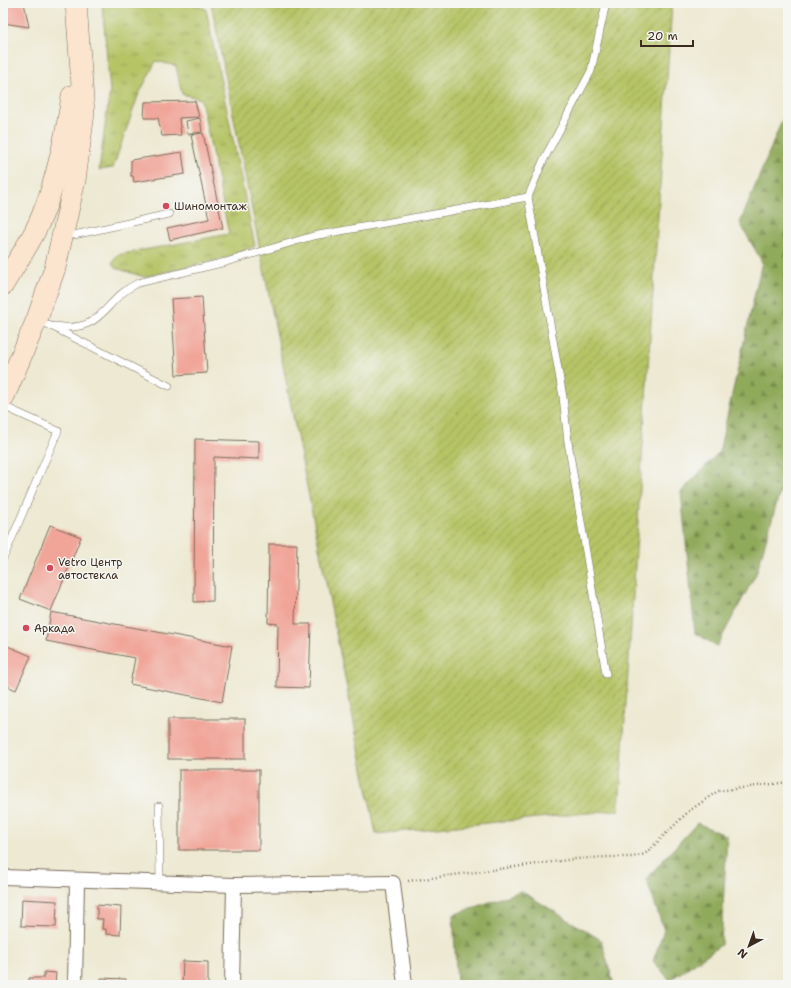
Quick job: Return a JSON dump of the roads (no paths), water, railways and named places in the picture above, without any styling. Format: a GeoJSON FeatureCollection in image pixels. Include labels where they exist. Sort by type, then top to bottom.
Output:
{"type":"FeatureCollection","features":[{"type":"Feature","properties":{"kind":"main road"},"geometry":{"type":"LineString","coordinates":[[3,399],[45,323],[55,268],[64,234],[75,180],[84,113],[76,3]]}},
{"type":"Feature","properties":{"kind":"main road"},"geometry":{"type":"LineString","coordinates":[[3,285],[37,229],[54,181],[68,120],[80,42]]}},
{"type":"Feature","properties":{"kind":"main road"},"geometry":{"type":"LineString","coordinates":[[37,229],[64,234]]}},
{"type":"Feature","properties":{"kind":"street"},"geometry":{"type":"LineString","coordinates":[[3,877],[77,881],[234,885],[393,882],[405,985]]}},
{"type":"Feature","properties":{"kind":"street"},"geometry":{"type":"LineString","coordinates":[[75,985],[77,881]]}},
{"type":"Feature","properties":{"kind":"street"},"geometry":{"type":"LineString","coordinates":[[232,985],[234,885]]}},
{"type":"Feature","properties":{"kind":"lane"},"geometry":{"type":"LineString","coordinates":[[606,3],[591,71],[543,161],[528,197],[563,397],[568,442],[606,674]]}},
{"type":"Feature","properties":{"kind":"lane"},"geometry":{"type":"LineString","coordinates":[[45,323],[68,328],[84,326],[104,314],[125,289],[138,283],[226,262],[313,236],[528,197]]}},
{"type":"Feature","properties":{"kind":"lane"},"geometry":{"type":"LineString","coordinates":[[64,234],[74,235],[169,214]]}},
{"type":"Feature","properties":{"kind":"lane"},"geometry":{"type":"LineString","coordinates":[[45,323],[169,386]]}},
{"type":"Feature","properties":{"kind":"lane"},"geometry":{"type":"LineString","coordinates":[[3,406],[58,431],[3,559]]}},
{"type":"Feature","properties":{"kind":"lane"},"geometry":{"type":"LineString","coordinates":[[159,806],[160,883]]}},
{"type":"Feature","properties":{"kind":"place","name":"Шиномонтаж"},"geometry":{"type":"Point","coordinates":[166,206]}},
{"type":"Feature","properties":{"kind":"place","name":"Vetro Центр автостекла"},"geometry":{"type":"Point","coordinates":[50,568]}},
{"type":"Feature","properties":{"kind":"place","name":"Аркада"},"geometry":{"type":"Point","coordinates":[26,628]}}]}
